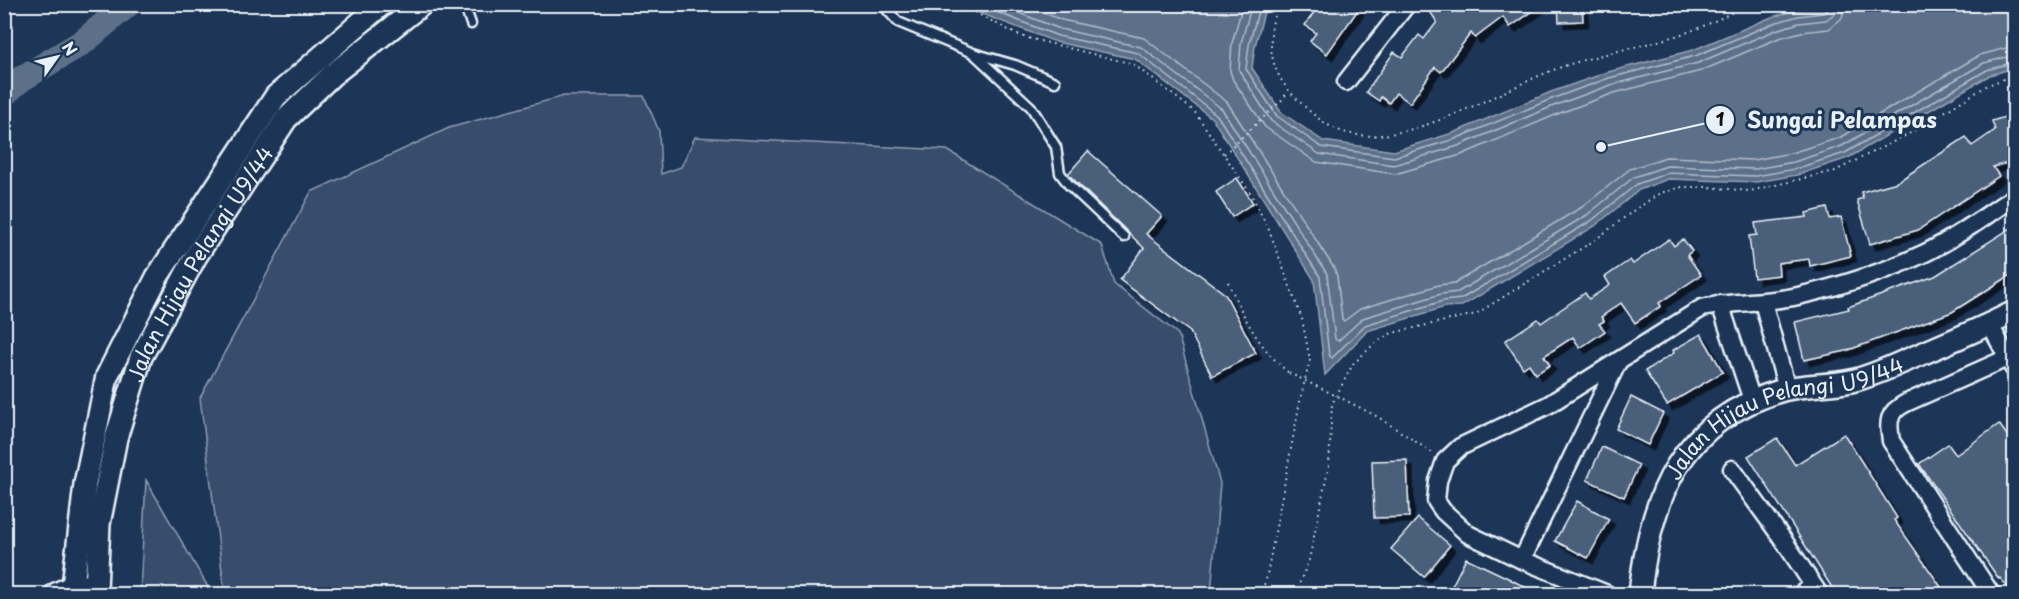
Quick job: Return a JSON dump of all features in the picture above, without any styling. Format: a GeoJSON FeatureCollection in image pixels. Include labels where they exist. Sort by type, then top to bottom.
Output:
{"type":"FeatureCollection","features":[{"type":"Feature","properties":{"kind":"street","name":"Jalan Hijau Pelangi U9/44"},"geometry":{"type":"LineString","coordinates":[[99,592],[99,524],[116,438],[141,357],[196,256],[286,119],[332,75],[422,4]]}},
{"type":"Feature","properties":{"kind":"street"},"geometry":{"type":"LineString","coordinates":[[1346,81],[1407,4]]}},
{"type":"Feature","properties":{"kind":"street","name":"Jalan Hijau Pelangi U9/44"},"geometry":{"type":"LineString","coordinates":[[64,590],[107,376],[157,277],[276,96],[374,7]]}},
{"type":"Feature","properties":{"kind":"street"},"geometry":{"type":"LineString","coordinates":[[1607,594],[1522,560],[1468,534],[1443,511],[1436,501],[1438,481],[1445,461],[1461,447],[1548,405],[1702,308],[1720,304],[1763,302],[1807,294],[1886,270],[1927,252],[2014,197]]}},
{"type":"Feature","properties":{"kind":"street"},"geometry":{"type":"LineString","coordinates":[[1763,302],[1787,389]]}},
{"type":"Feature","properties":{"kind":"street"},"geometry":{"type":"LineString","coordinates":[[1720,304],[1752,400]]}},
{"type":"Feature","properties":{"kind":"street","name":"Jalan Hijau Pelangi U9/44"},"geometry":{"type":"LineString","coordinates":[[1640,594],[1654,521],[1672,473],[1690,446],[1725,415],[1752,400],[1787,389],[1852,381],[1899,364],[1990,325],[2014,312]]}},
{"type":"Feature","properties":{"kind":"street"},"geometry":{"type":"LineString","coordinates":[[1990,325],[2012,361],[1906,403],[1897,408],[1888,422],[1891,441],[1991,594]]}},
{"type":"Feature","properties":{"kind":"street"},"geometry":{"type":"LineString","coordinates":[[1522,560],[1618,362]]}},
{"type":"Feature","properties":{"kind":"street"},"geometry":{"type":"LineString","coordinates":[[1732,469],[1787,546],[1811,592]]}},
{"type":"Feature","properties":{"kind":"street"},"geometry":{"type":"LineString","coordinates":[[64,590],[88,587],[99,592]]}},
{"type":"Feature","properties":{"kind":"lane"},"geometry":{"type":"LineString","coordinates":[[464,4],[471,24]]}},
{"type":"Feature","properties":{"kind":"lane"},"geometry":{"type":"LineString","coordinates":[[882,4],[898,22],[973,53],[1015,65],[1055,82]]}},
{"type":"Feature","properties":{"kind":"lane"},"geometry":{"type":"LineString","coordinates":[[973,53],[1031,107],[1056,147],[1060,173],[1069,185],[1124,237]]}},
{"type":"Feature","properties":{"kind":"path"},"geometry":{"type":"LineString","coordinates":[[959,4],[1020,36],[1133,64],[1194,111],[1251,194],[1269,230],[1302,319],[1310,360],[1266,580],[1260,594]]}},
{"type":"Feature","properties":{"kind":"path"},"geometry":{"type":"LineString","coordinates":[[1277,4],[1270,41],[1273,65],[1288,91],[1308,110],[1338,130],[1367,136],[1413,129],[1450,117],[1557,69],[1697,29],[1750,4]]}},
{"type":"Feature","properties":{"kind":"path"},"geometry":{"type":"LineString","coordinates":[[1294,594],[1309,560],[1329,465],[1332,404],[1353,364],[1377,341],[1392,333],[1476,314],[1595,240],[1660,193],[1682,187],[1750,191],[1835,171],[1907,135],[1988,85],[2014,75]]}},
{"type":"Feature","properties":{"kind":"path"},"geometry":{"type":"LineString","coordinates":[[1224,154],[1283,99],[1288,91]]}},
{"type":"Feature","properties":{"kind":"path"},"geometry":{"type":"LineString","coordinates":[[1228,282],[1246,321],[1270,356],[1288,373],[1378,417],[1445,461]]}},
{"type":"Feature","properties":{"kind":"shaded area"},"geometry":{"type":"Polygon","coordinates":[[[564,96],[644,96],[659,131],[661,174],[681,167],[695,137],[947,150],[1102,245],[1114,284],[1178,334],[1220,483],[1211,594],[225,594],[200,398],[311,192],[449,128],[564,96]]]}},
{"type":"Feature","properties":{"kind":"shaded area"},"geometry":{"type":"Polygon","coordinates":[[[146,480],[212,594],[140,594],[146,480]]]}},
{"type":"Feature","properties":{"kind":"water"},"geometry":{"type":"Polygon","coordinates":[[[1852,4],[2014,8],[2014,68],[1990,75],[1848,158],[1797,175],[1756,182],[1668,179],[1639,190],[1595,226],[1462,306],[1445,307],[1367,331],[1325,375],[1314,280],[1213,119],[1135,59],[1056,42],[964,5],[1266,5],[1255,46],[1252,68],[1281,112],[1323,141],[1394,151],[1453,133],[1551,92],[1608,72],[1693,50],[1772,17],[1797,10],[1852,4]]]}},
{"type":"Feature","properties":{"kind":"building"},"geometry":{"type":"Polygon","coordinates":[[[1306,4],[1362,4],[1327,54],[1310,41],[1316,33],[1305,25],[1315,11],[1306,4]]]}},
{"type":"Feature","properties":{"kind":"building"},"geometry":{"type":"Polygon","coordinates":[[[1425,4],[1543,4],[1510,27],[1503,17],[1475,38],[1471,33],[1441,72],[1435,67],[1410,103],[1396,93],[1389,103],[1381,97],[1379,101],[1366,92],[1394,52],[1402,57],[1419,35],[1424,39],[1437,22],[1425,4]]]}},
{"type":"Feature","properties":{"kind":"building"},"geometry":{"type":"Polygon","coordinates":[[[1558,4],[1582,4],[1583,21],[1559,22],[1558,4]]]}},
{"type":"Feature","properties":{"kind":"building"},"geometry":{"type":"Polygon","coordinates":[[[2014,114],[2014,161],[1993,167],[1999,176],[1918,230],[1870,244],[1857,200],[1863,198],[1861,192],[1897,182],[1966,137],[1972,146],[1995,130],[1992,121],[2014,114]]]}},
{"type":"Feature","properties":{"kind":"building"},"geometry":{"type":"Polygon","coordinates":[[[1088,151],[1162,216],[1146,234],[1225,294],[1256,353],[1212,376],[1190,332],[1120,280],[1144,248],[1068,174],[1088,151]]]}},
{"type":"Feature","properties":{"kind":"building"},"geometry":{"type":"Polygon","coordinates":[[[1237,178],[1253,203],[1232,217],[1216,192],[1237,178]]]}},
{"type":"Feature","properties":{"kind":"building"},"geometry":{"type":"Polygon","coordinates":[[[1827,208],[1830,219],[1841,217],[1851,256],[1810,266],[1809,259],[1778,263],[1779,275],[1754,278],[1749,236],[1757,235],[1755,223],[1807,217],[1806,213],[1827,208]]]}},
{"type":"Feature","properties":{"kind":"building"},"geometry":{"type":"Polygon","coordinates":[[[2014,226],[2014,273],[1952,312],[1846,351],[1804,360],[1795,322],[1849,309],[1848,307],[1935,276],[2014,226]]]}},
{"type":"Feature","properties":{"kind":"building"},"geometry":{"type":"Polygon","coordinates":[[[1669,239],[1674,246],[1683,239],[1692,251],[1687,255],[1701,275],[1659,303],[1661,306],[1635,323],[1621,303],[1601,317],[1604,321],[1599,324],[1605,331],[1580,348],[1573,337],[1544,356],[1550,365],[1536,374],[1529,364],[1523,368],[1505,341],[1538,319],[1541,323],[1585,293],[1589,299],[1610,285],[1605,277],[1630,260],[1633,264],[1669,239]]]}},
{"type":"Feature","properties":{"kind":"building"},"geometry":{"type":"Polygon","coordinates":[[[1701,334],[1723,372],[1667,405],[1645,371],[1674,353],[1673,350],[1701,334]]]}},
{"type":"Feature","properties":{"kind":"building"},"geometry":{"type":"Polygon","coordinates":[[[1631,397],[1663,413],[1648,445],[1616,429],[1631,397]]]}},
{"type":"Feature","properties":{"kind":"building"},"geometry":{"type":"Polygon","coordinates":[[[1999,424],[2014,445],[2014,594],[1999,579],[1919,464],[1948,444],[1956,455],[1999,424]]]}},
{"type":"Feature","properties":{"kind":"building"},"geometry":{"type":"Polygon","coordinates":[[[1844,434],[1897,518],[1894,520],[1946,594],[1836,594],[1748,456],[1777,438],[1795,465],[1844,434]]]}},
{"type":"Feature","properties":{"kind":"building"},"geometry":{"type":"Polygon","coordinates":[[[1602,447],[1639,465],[1624,497],[1587,480],[1602,447]]]}},
{"type":"Feature","properties":{"kind":"building"},"geometry":{"type":"Polygon","coordinates":[[[1407,460],[1409,517],[1374,518],[1372,461],[1407,460]]]}},
{"type":"Feature","properties":{"kind":"building"},"geometry":{"type":"Polygon","coordinates":[[[1577,501],[1609,519],[1588,558],[1555,541],[1577,501]]]}},
{"type":"Feature","properties":{"kind":"building"},"geometry":{"type":"Polygon","coordinates":[[[1418,518],[1450,545],[1424,577],[1391,549],[1418,518]]]}},
{"type":"Feature","properties":{"kind":"building"},"geometry":{"type":"Polygon","coordinates":[[[1466,558],[1508,578],[1538,594],[1448,594],[1466,558]]]}},
{"type":"Feature","properties":{"kind":"waterway"},"geometry":{"type":"LineString","coordinates":[[4,94],[21,79],[83,42],[128,4]]}},
{"type":"Feature","properties":{"kind":"place","name":"Sungai Pelampas"},"geometry":{"type":"Point","coordinates":[1601,147]}}]}
